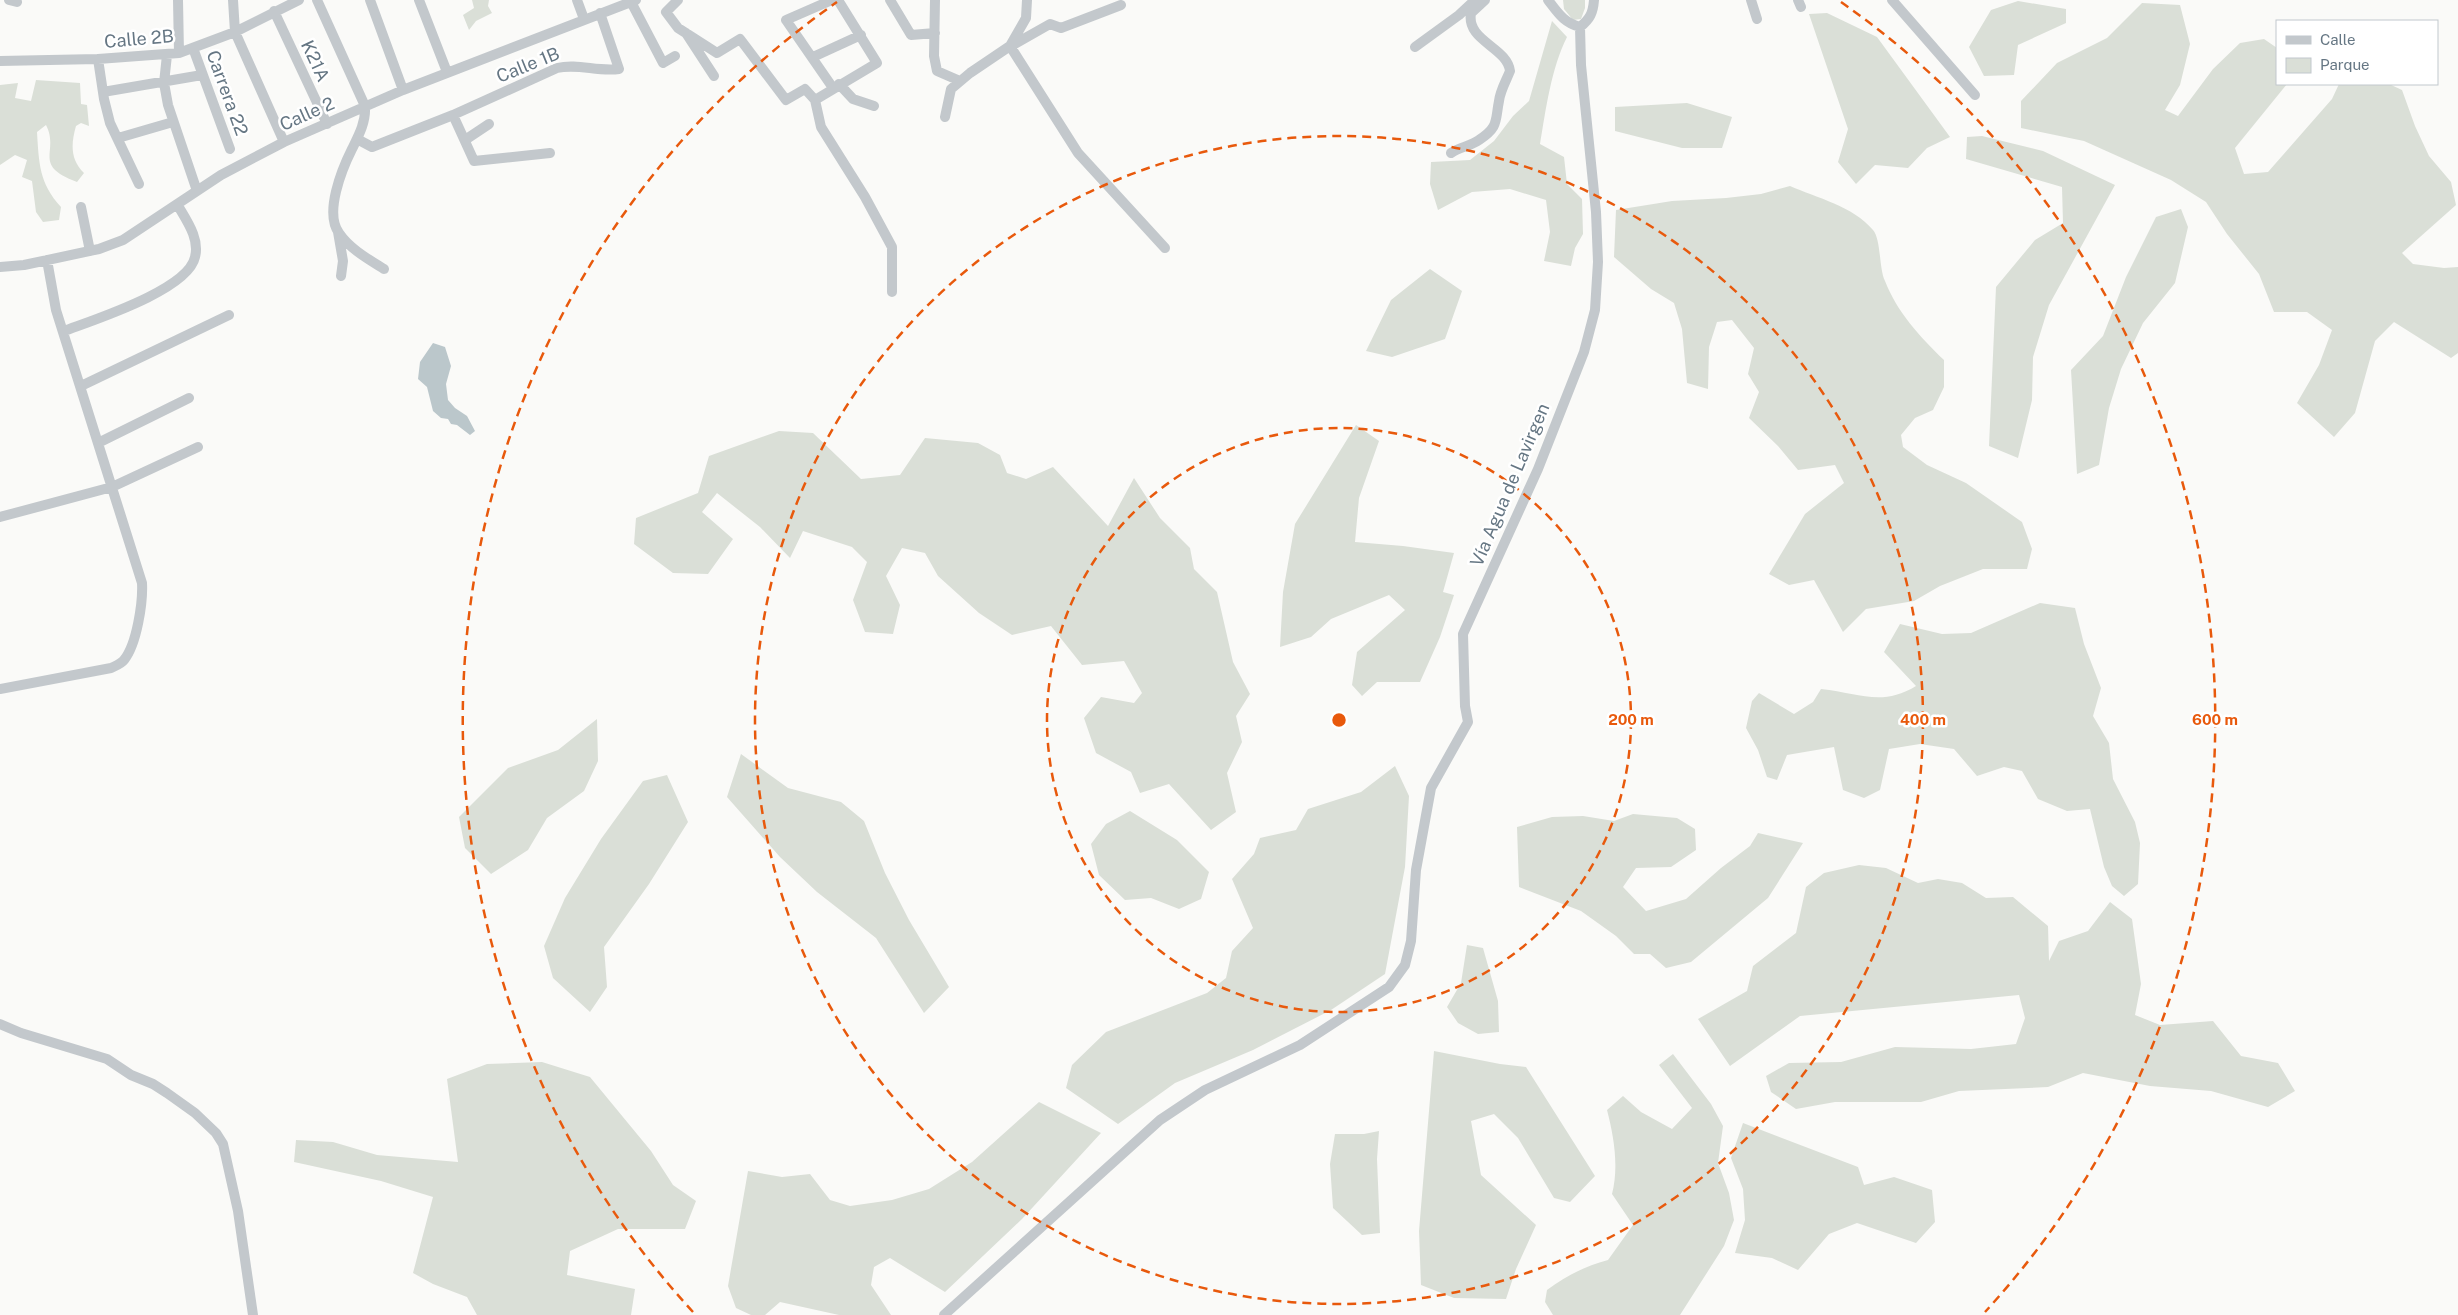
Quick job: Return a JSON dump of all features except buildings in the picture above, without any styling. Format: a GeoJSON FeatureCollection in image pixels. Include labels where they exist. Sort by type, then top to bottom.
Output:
{"type":"FeatureCollection","features":[{"type":"Feature","properties":{"kind":"street"},"geometry":{"type":"LineString","coordinates":[[178,0],[179,53]]}},
{"type":"Feature","properties":{"kind":"street","name":"Carrera 22"},"geometry":{"type":"LineString","coordinates":[[233,0],[235,32],[284,142]]}},
{"type":"Feature","properties":{"kind":"street","name":"Calle 2B"},"geometry":{"type":"LineString","coordinates":[[0,60],[98,59],[179,53],[235,32],[299,0]]}},
{"type":"Feature","properties":{"kind":"street"},"geometry":{"type":"LineString","coordinates":[[317,0],[364,106],[366,117],[345,164],[334,200],[333,215],[342,261],[341,276]]}},
{"type":"Feature","properties":{"kind":"street"},"geometry":{"type":"LineString","coordinates":[[370,0],[403,90]]}},
{"type":"Feature","properties":{"kind":"street"},"geometry":{"type":"LineString","coordinates":[[419,0],[447,72]]}},
{"type":"Feature","properties":{"kind":"street"},"geometry":{"type":"LineString","coordinates":[[576,0],[584,19]]}},
{"type":"Feature","properties":{"kind":"street"},"geometry":{"type":"LineString","coordinates":[[678,0],[666,12],[678,28],[717,53],[740,39],[786,100],[804,89],[815,100],[821,127],[865,197],[892,247],[892,292]]}},
{"type":"Feature","properties":{"kind":"street"},"geometry":{"type":"LineString","coordinates":[[832,0],[786,20],[836,86],[854,98],[874,106]]}},
{"type":"Feature","properties":{"kind":"street"},"geometry":{"type":"LineString","coordinates":[[815,100],[877,62],[838,0]]}},
{"type":"Feature","properties":{"kind":"street"},"geometry":{"type":"LineString","coordinates":[[890,0],[911,35],[935,33]]}},
{"type":"Feature","properties":{"kind":"street"},"geometry":{"type":"LineString","coordinates":[[935,0],[934,56],[937,71],[960,81]]}},
{"type":"Feature","properties":{"kind":"street"},"geometry":{"type":"LineString","coordinates":[[1010,46],[1026,18],[1027,0]]}},
{"type":"Feature","properties":{"kind":"street"},"geometry":{"type":"LineString","coordinates":[[1415,47],[1459,15],[1475,0]]}},
{"type":"Feature","properties":{"kind":"street"},"geometry":{"type":"LineString","coordinates":[[1459,15],[1471,12],[1485,0]]}},
{"type":"Feature","properties":{"kind":"street"},"geometry":{"type":"LineString","coordinates":[[1548,0],[1562,19],[1569,24],[1580,27],[1589,20],[1593,12],[1594,0]]}},
{"type":"Feature","properties":{"kind":"street"},"geometry":{"type":"LineString","coordinates":[[1751,0],[1757,19]]}},
{"type":"Feature","properties":{"kind":"street"},"geometry":{"type":"LineString","coordinates":[[1892,0],[1975,95]]}},
{"type":"Feature","properties":{"kind":"street"},"geometry":{"type":"LineString","coordinates":[[632,1],[663,63],[675,56]]}},
{"type":"Feature","properties":{"kind":"street","name":"Calle 2"},"geometry":{"type":"LineString","coordinates":[[0,267],[90,251],[123,240],[197,190],[284,142],[364,106],[447,72],[632,1]]}},
{"type":"Feature","properties":{"kind":"street"},"geometry":{"type":"LineString","coordinates":[[945,117],[951,89],[1010,46],[1050,24],[1061,28],[1121,5]]}},
{"type":"Feature","properties":{"kind":"street","name":"K21A"},"geometry":{"type":"LineString","coordinates":[[274,11],[327,124]]}},
{"type":"Feature","properties":{"kind":"street"},"geometry":{"type":"LineString","coordinates":[[1451,153],[1463,146],[1478,142],[1491,131],[1497,121],[1498,101],[1510,72],[1505,61],[1479,36],[1471,25],[1471,12]]}},
{"type":"Feature","properties":{"kind":"street","name":"Calle 1B"},"geometry":{"type":"LineString","coordinates":[[453,115],[557,68],[571,65],[607,71],[619,69],[600,13]]}},
{"type":"Feature","properties":{"kind":"street","name":"Vía Agua de Lavirgen"},"geometry":{"type":"LineString","coordinates":[[944,1315],[1160,1120],[1205,1090],[1300,1045],[1389,987],[1405,965],[1411,941],[1416,870],[1431,788],[1468,722],[1465,706],[1463,634],[1538,469],[1584,352],[1594,310],[1598,262],[1596,212],[1581,64],[1580,27]]}},
{"type":"Feature","properties":{"kind":"street"},"geometry":{"type":"LineString","coordinates":[[686,32],[714,76]]}},
{"type":"Feature","properties":{"kind":"street"},"geometry":{"type":"LineString","coordinates":[[813,57],[861,35]]}},
{"type":"Feature","properties":{"kind":"street"},"geometry":{"type":"LineString","coordinates":[[1010,46],[1078,153],[1164,248]]}},
{"type":"Feature","properties":{"kind":"street","name":"Carrera 22"},"geometry":{"type":"LineString","coordinates":[[193,48],[230,149]]}},
{"type":"Feature","properties":{"kind":"street"},"geometry":{"type":"LineString","coordinates":[[167,55],[164,83],[173,122],[197,190]]}},
{"type":"Feature","properties":{"kind":"street"},"geometry":{"type":"LineString","coordinates":[[98,59],[110,123],[139,184]]}},
{"type":"Feature","properties":{"kind":"street"},"geometry":{"type":"LineString","coordinates":[[103,92],[202,75]]}},
{"type":"Feature","properties":{"kind":"street"},"geometry":{"type":"LineString","coordinates":[[356,139],[372,147],[453,115],[474,161],[550,152]]}},
{"type":"Feature","properties":{"kind":"street"},"geometry":{"type":"LineString","coordinates":[[118,138],[173,122]]}},
{"type":"Feature","properties":{"kind":"street"},"geometry":{"type":"LineString","coordinates":[[465,140],[489,124]]}},
{"type":"Feature","properties":{"kind":"street"},"geometry":{"type":"LineString","coordinates":[[64,331],[150,298],[174,282],[190,266],[195,258],[196,239],[177,204]]}},
{"type":"Feature","properties":{"kind":"street"},"geometry":{"type":"LineString","coordinates":[[81,207],[90,251]]}},
{"type":"Feature","properties":{"kind":"street"},"geometry":{"type":"LineString","coordinates":[[337,232],[354,249],[384,269]]}},
{"type":"Feature","properties":{"kind":"street"},"geometry":{"type":"LineString","coordinates":[[0,688],[111,668],[124,662],[132,642],[143,601],[142,583],[64,331],[52,290],[47,260]]}},
{"type":"Feature","properties":{"kind":"street"},"geometry":{"type":"LineString","coordinates":[[81,386],[229,315]]}},
{"type":"Feature","properties":{"kind":"street"},"geometry":{"type":"LineString","coordinates":[[98,443],[189,398]]}},
{"type":"Feature","properties":{"kind":"street"},"geometry":{"type":"LineString","coordinates":[[0,517],[112,487],[198,446]]}},
{"type":"Feature","properties":{"kind":"street"},"geometry":{"type":"LineString","coordinates":[[0,1024],[21,1033],[107,1060],[131,1075],[153,1084],[167,1093],[195,1113],[216,1133],[223,1144],[238,1211],[253,1315]]}},
{"type":"Feature","properties":{"kind":"green space"},"geometry":{"type":"Polygon","coordinates":[[[472,0],[489,0],[488,6],[492,13],[476,21],[469,30],[463,15],[474,8],[472,0]]]}},
{"type":"Feature","properties":{"kind":"green space"},"geometry":{"type":"Polygon","coordinates":[[[1563,0],[1585,0],[1585,8],[1581,19],[1573,20],[1564,9],[1563,0]]]}},
{"type":"Feature","properties":{"kind":"green space"},"geometry":{"type":"Polygon","coordinates":[[[2018,1],[2066,9],[2066,23],[2018,45],[2014,75],[1984,76],[1969,47],[1991,10],[2018,1]]]}},
{"type":"Feature","properties":{"kind":"green space"},"geometry":{"type":"Polygon","coordinates":[[[2142,3],[2180,5],[2190,44],[2180,85],[2165,110],[2178,116],[2213,69],[2240,43],[2264,39],[2276,47],[2276,85],[2286,85],[2235,148],[2244,174],[2268,172],[2332,99],[2339,85],[2391,85],[2402,90],[2415,126],[2429,156],[2451,182],[2456,205],[2402,253],[2413,264],[2444,268],[2458,267],[2458,353],[2451,358],[2394,322],[2375,341],[2355,413],[2334,437],[2297,403],[2319,365],[2332,330],[2307,312],[2274,312],[2259,274],[2227,234],[2206,202],[2171,180],[2084,141],[2021,128],[2021,101],[2057,63],[2107,38],[2142,3]]]}},
{"type":"Feature","properties":{"kind":"green space"},"geometry":{"type":"Polygon","coordinates":[[[1827,13],[1877,37],[1950,137],[1927,148],[1908,168],[1875,165],[1856,184],[1838,162],[1848,129],[1809,14],[1827,13]]]}},
{"type":"Feature","properties":{"kind":"green space"},"geometry":{"type":"Polygon","coordinates":[[[1552,21],[1567,37],[1561,49],[1553,76],[1540,144],[1564,157],[1567,184],[1582,199],[1583,234],[1575,248],[1571,266],[1544,261],[1550,232],[1546,200],[1510,189],[1472,192],[1438,210],[1430,184],[1431,162],[1470,160],[1494,141],[1513,116],[1529,101],[1552,21]]]}},
{"type":"Feature","properties":{"kind":"green space"},"geometry":{"type":"Polygon","coordinates":[[[36,80],[80,83],[81,104],[87,105],[89,126],[81,123],[76,126],[74,133],[74,157],[79,168],[84,173],[77,182],[63,176],[51,164],[49,135],[46,125],[37,132],[41,172],[48,190],[61,207],[59,220],[43,222],[36,212],[32,181],[22,177],[27,160],[15,155],[0,165],[0,85],[18,83],[15,98],[31,101],[36,80]]]}},
{"type":"Feature","properties":{"kind":"green space"},"geometry":{"type":"Polygon","coordinates":[[[1687,103],[1732,117],[1722,148],[1682,148],[1615,131],[1615,107],[1687,103]]]}},
{"type":"Feature","properties":{"kind":"green space"},"geometry":{"type":"Polygon","coordinates":[[[1982,136],[2043,151],[2115,185],[2049,305],[2033,357],[2032,400],[2018,458],[1989,446],[1996,287],[2035,240],[2063,223],[2062,187],[1966,159],[1967,137],[1982,136]]]}},
{"type":"Feature","properties":{"kind":"green space"},"geometry":{"type":"Polygon","coordinates":[[[1790,186],[1845,209],[1865,222],[1876,234],[1883,276],[1890,292],[1903,314],[1918,333],[1944,360],[1944,387],[1933,410],[1915,418],[1901,435],[1903,447],[1927,465],[1966,483],[2022,522],[2032,549],[2027,569],[1983,569],[1940,586],[1914,601],[1866,609],[1843,632],[1814,580],[1789,585],[1769,574],[1805,514],[1844,483],[1835,465],[1798,470],[1778,446],[1749,418],[1759,392],[1748,374],[1754,348],[1732,320],[1717,322],[1709,347],[1708,389],[1687,383],[1682,329],[1674,303],[1651,289],[1614,257],[1616,210],[1672,201],[1761,194],[1790,186]]]}},
{"type":"Feature","properties":{"kind":"green space"},"geometry":{"type":"Polygon","coordinates":[[[2181,209],[2188,227],[2175,283],[2143,323],[2121,369],[2109,408],[2099,465],[2077,474],[2071,370],[2103,336],[2126,277],[2156,217],[2181,209]]]}},
{"type":"Feature","properties":{"kind":"green space"},"geometry":{"type":"Polygon","coordinates":[[[1430,269],[1462,291],[1445,339],[1392,357],[1366,351],[1391,300],[1430,269]]]}},
{"type":"Feature","properties":{"kind":"green space"},"geometry":{"type":"Polygon","coordinates":[[[1356,425],[1379,441],[1359,498],[1355,542],[1454,553],[1443,592],[1454,595],[1440,637],[1420,682],[1377,682],[1362,696],[1352,685],[1357,652],[1405,610],[1389,595],[1331,619],[1311,637],[1280,647],[1283,592],[1295,524],[1356,425]]]}},
{"type":"Feature","properties":{"kind":"green space"},"geometry":{"type":"Polygon","coordinates":[[[779,431],[813,433],[861,479],[900,475],[925,438],[978,443],[1000,455],[1007,473],[1026,479],[1053,467],[1108,526],[1134,478],[1160,518],[1190,548],[1194,569],[1217,592],[1233,662],[1250,694],[1236,716],[1242,742],[1227,773],[1236,812],[1211,830],[1169,784],[1140,793],[1131,772],[1096,753],[1084,718],[1101,697],[1134,703],[1142,693],[1124,661],[1082,665],[1051,626],[1012,635],[979,613],[938,576],[925,553],[902,548],[886,576],[900,605],[893,634],[865,632],[853,600],[867,562],[852,547],[803,531],[790,558],[760,527],[717,493],[702,512],[733,539],[708,574],[673,573],[634,544],[636,518],[698,493],[709,456],[779,431]]]}},
{"type":"Feature","properties":{"kind":"green space"},"geometry":{"type":"Polygon","coordinates":[[[2040,603],[2075,608],[2084,644],[2101,688],[2093,716],[2109,743],[2113,779],[2135,822],[2140,843],[2138,884],[2124,896],[2112,886],[2104,867],[2090,809],[2067,811],[2038,799],[2022,771],[2004,767],[1977,776],[1954,749],[1920,744],[1889,749],[1880,790],[1864,798],[1843,790],[1834,747],[1787,755],[1777,780],[1767,777],[1758,750],[1746,728],[1752,701],[1759,693],[1794,714],[1813,702],[1821,689],[1870,697],[1892,696],[1916,686],[1884,652],[1900,624],[1942,634],[1971,633],[2040,603]]]}},
{"type":"Feature","properties":{"kind":"green space"},"geometry":{"type":"Polygon","coordinates":[[[597,719],[598,761],[584,791],[547,818],[528,850],[491,874],[465,848],[459,817],[508,768],[558,750],[597,719]]]}},
{"type":"Feature","properties":{"kind":"green space"},"geometry":{"type":"Polygon","coordinates":[[[741,754],[788,788],[841,802],[864,821],[885,873],[909,920],[949,987],[924,1013],[876,938],[817,892],[780,857],[727,797],[741,754]]]}},
{"type":"Feature","properties":{"kind":"green space"},"geometry":{"type":"Polygon","coordinates":[[[1395,766],[1409,796],[1405,867],[1385,974],[1331,1010],[1253,1050],[1175,1083],[1118,1124],[1066,1088],[1072,1065],[1106,1032],[1207,993],[1226,978],[1232,951],[1253,928],[1232,879],[1254,854],[1260,838],[1296,830],[1308,809],[1361,792],[1395,766]]]}},
{"type":"Feature","properties":{"kind":"green space"},"geometry":{"type":"Polygon","coordinates":[[[667,775],[688,822],[649,884],[604,947],[607,987],[590,1012],[553,978],[544,946],[565,898],[601,839],[643,781],[667,775]]]}},
{"type":"Feature","properties":{"kind":"green space"},"geometry":{"type":"Polygon","coordinates":[[[1130,811],[1177,840],[1209,872],[1201,899],[1179,909],[1151,898],[1125,900],[1099,875],[1091,844],[1106,824],[1130,811]]]}},
{"type":"Feature","properties":{"kind":"green space"},"geometry":{"type":"Polygon","coordinates":[[[1633,814],[1677,818],[1695,829],[1696,850],[1671,867],[1636,868],[1623,887],[1646,911],[1686,899],[1721,868],[1750,846],[1758,833],[1803,843],[1768,898],[1691,962],[1666,968],[1650,954],[1634,954],[1616,936],[1581,911],[1519,887],[1517,827],[1552,817],[1583,816],[1614,821],[1633,814]]]}},
{"type":"Feature","properties":{"kind":"green space"},"geometry":{"type":"Polygon","coordinates":[[[1859,865],[1886,868],[1918,883],[1938,879],[1962,883],[1986,898],[2013,897],[2048,926],[2049,961],[2059,941],[2088,931],[2110,902],[2132,919],[2141,984],[2135,1015],[2160,1025],[2213,1021],[2241,1056],[2278,1063],[2295,1091],[2268,1107],[2211,1091],[2150,1086],[2083,1073],[2048,1087],[1959,1091],[1921,1102],[1835,1102],[1796,1109],[1771,1092],[1766,1076],[1789,1063],[1841,1062],[1895,1047],[1971,1049],[2016,1044],[2025,1018],[2019,995],[1800,1016],[1730,1066],[1698,1019],[1747,991],[1753,966],[1796,933],[1806,887],[1824,873],[1859,865]]]}},
{"type":"Feature","properties":{"kind":"green space"},"geometry":{"type":"Polygon","coordinates":[[[1467,945],[1483,948],[1498,1001],[1499,1032],[1478,1034],[1458,1023],[1447,1007],[1461,983],[1467,945]]]}},
{"type":"Feature","properties":{"kind":"green space"},"geometry":{"type":"Polygon","coordinates":[[[1434,1051],[1526,1067],[1595,1176],[1570,1202],[1554,1198],[1518,1138],[1494,1114],[1471,1121],[1481,1175],[1536,1225],[1516,1269],[1506,1299],[1454,1298],[1421,1285],[1419,1231],[1434,1051]]]}},
{"type":"Feature","properties":{"kind":"green space"},"geometry":{"type":"Polygon","coordinates":[[[1673,1054],[1711,1104],[1723,1126],[1718,1163],[1729,1193],[1734,1220],[1724,1246],[1680,1315],[1553,1315],[1545,1302],[1547,1290],[1576,1272],[1608,1260],[1633,1225],[1612,1194],[1615,1152],[1607,1110],[1623,1096],[1641,1112],[1672,1129],[1692,1108],[1659,1065],[1673,1054]]]}},
{"type":"Feature","properties":{"kind":"green space"},"geometry":{"type":"Polygon","coordinates":[[[542,1062],[590,1077],[651,1151],[673,1185],[696,1201],[685,1229],[618,1229],[570,1251],[567,1275],[635,1289],[631,1315],[477,1315],[467,1297],[433,1284],[413,1273],[433,1197],[381,1181],[294,1162],[296,1140],[333,1142],[377,1155],[458,1162],[447,1079],[487,1064],[542,1062]]]}},
{"type":"Feature","properties":{"kind":"green space"},"geometry":{"type":"Polygon","coordinates":[[[1039,1102],[1101,1133],[1022,1219],[945,1292],[890,1258],[874,1267],[871,1285],[891,1315],[839,1315],[780,1302],[765,1315],[751,1315],[736,1308],[728,1286],[748,1171],[782,1177],[810,1174],[830,1200],[850,1206],[892,1200],[929,1189],[972,1162],[1039,1102]]]}},
{"type":"Feature","properties":{"kind":"green space"},"geometry":{"type":"Polygon","coordinates":[[[1743,1123],[1858,1167],[1864,1185],[1894,1177],[1932,1190],[1935,1222],[1916,1243],[1857,1223],[1829,1234],[1798,1270],[1772,1258],[1735,1253],[1745,1220],[1743,1189],[1731,1158],[1743,1123]]]}},
{"type":"Feature","properties":{"kind":"green space"},"geometry":{"type":"Polygon","coordinates":[[[1379,1131],[1377,1159],[1380,1233],[1362,1235],[1333,1208],[1330,1164],[1335,1134],[1364,1134],[1379,1131]]]}},
{"type":"Feature","properties":{"kind":"shaded area"},"geometry":{"type":"Polygon","coordinates":[[[433,343],[445,347],[451,366],[446,384],[448,400],[455,408],[467,416],[475,431],[470,435],[457,425],[451,424],[448,419],[441,418],[433,411],[427,387],[418,379],[420,362],[433,343]]]}}]}
